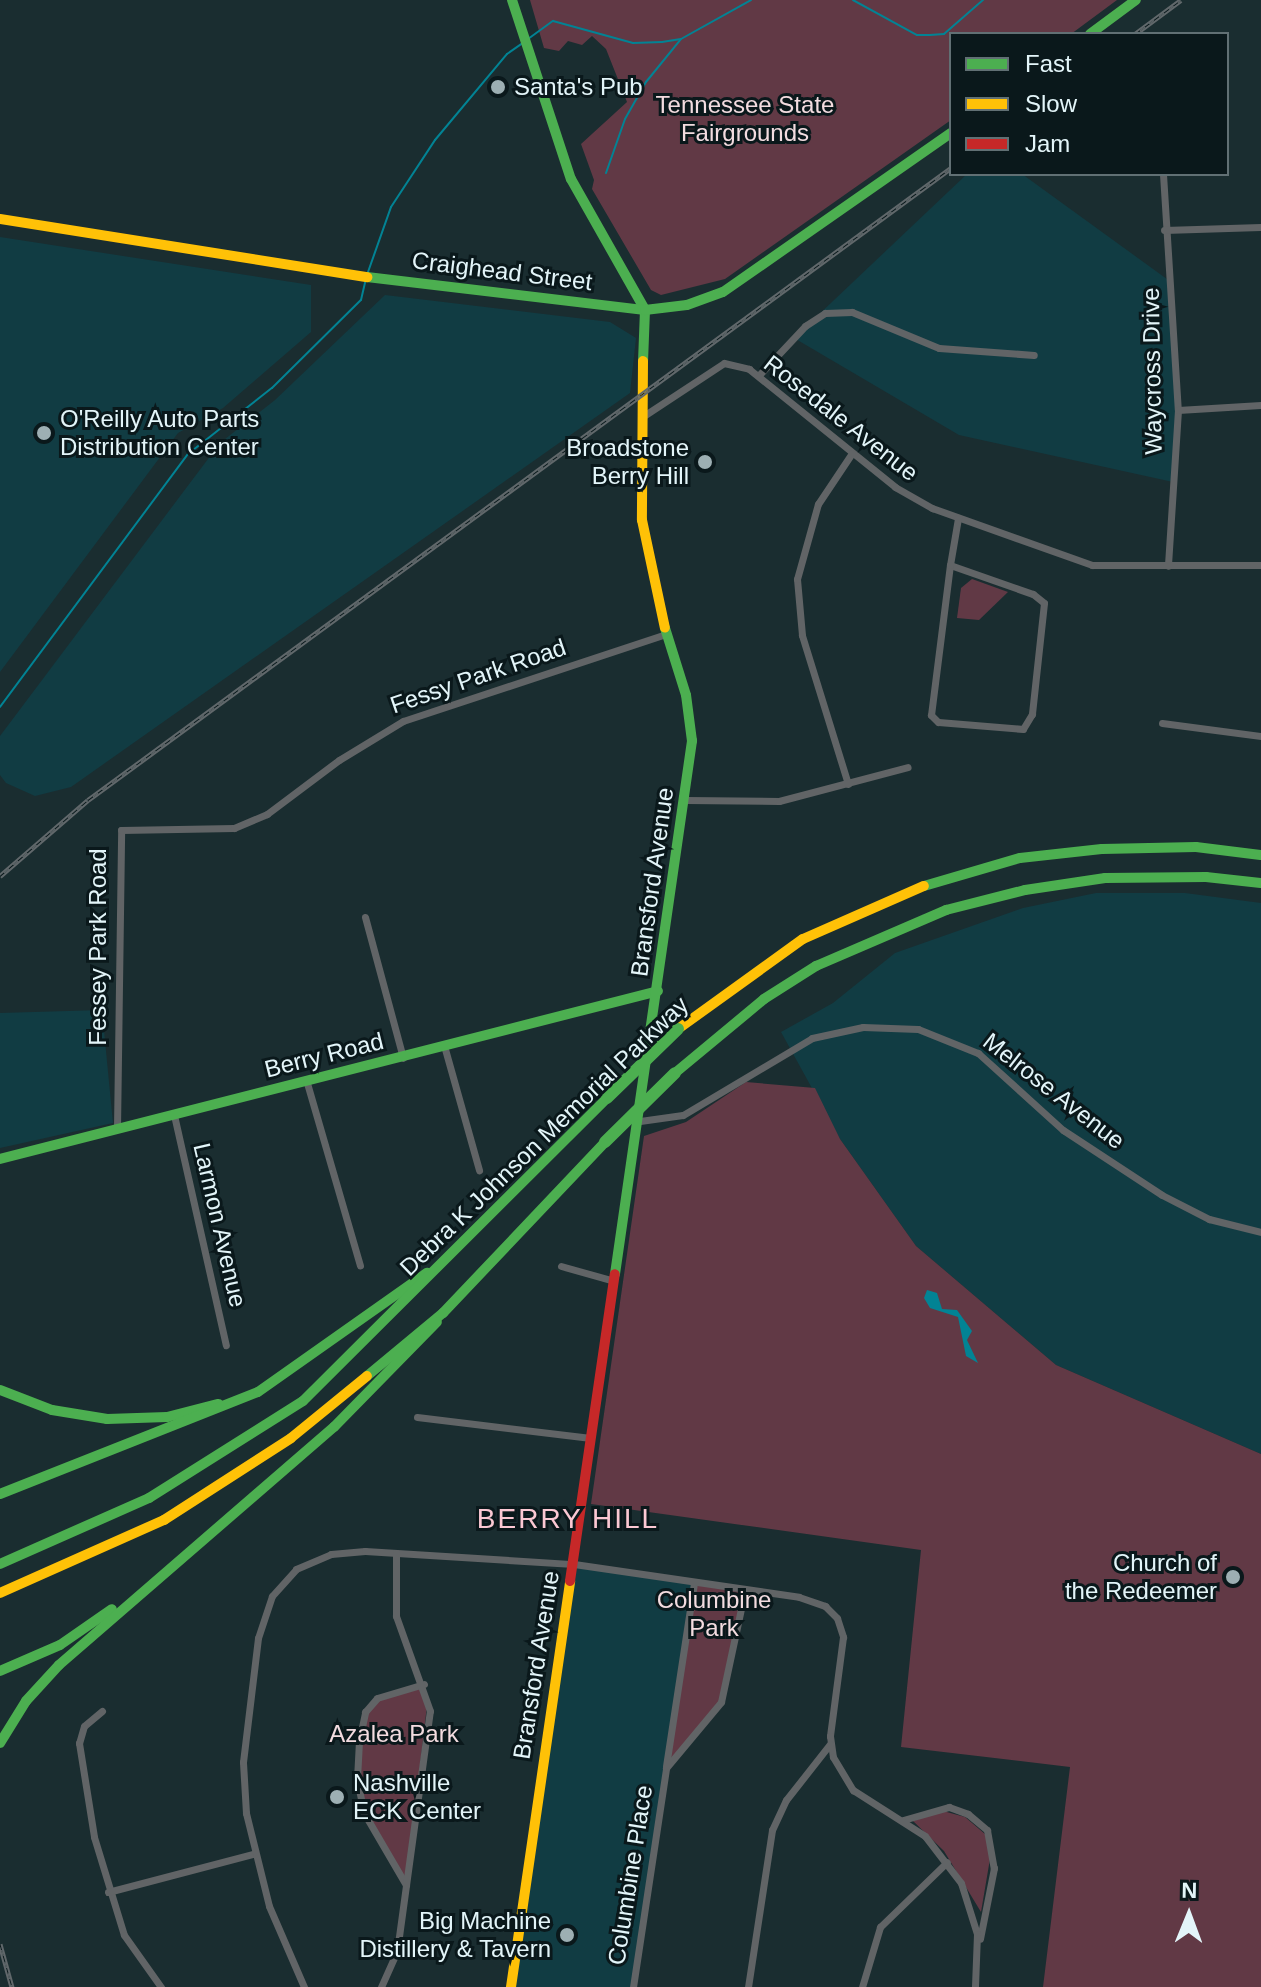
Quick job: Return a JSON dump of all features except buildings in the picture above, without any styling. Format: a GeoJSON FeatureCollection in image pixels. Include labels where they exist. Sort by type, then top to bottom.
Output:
{"type":"FeatureCollection","features":[{"type":"Feature","properties":{"kind":"main road"},"geometry":{"type":"LineString","coordinates":[[512,0],[571,179],[645,310]]}},
{"type":"Feature","properties":{"kind":"main road"},"geometry":{"type":"LineString","coordinates":[[1093,32],[1136,0]]}},
{"type":"Feature","properties":{"kind":"main road","name":"Craighead Street"},"geometry":{"type":"LineString","coordinates":[[0,219],[343,274],[645,310],[687,305],[723,292],[949,134]]}},
{"type":"Feature","properties":{"kind":"main road","name":"Bransford Avenue"},"geometry":{"type":"LineString","coordinates":[[511,1987],[686,800],[690,717],[666,634],[642,520],[645,310]]}},
{"type":"Feature","properties":{"kind":"main road","name":"Debra K Johnson Memorial Parkway"},"geometry":{"type":"LineString","coordinates":[[0,1564],[54,1545],[149,1498],[303,1401],[462,1247],[678,1029],[759,966],[803,939],[858,911],[936,882],[1020,858],[1102,849],[1196,847],[1261,855]]}},
{"type":"Feature","properties":{"kind":"main road","name":"Debra K Johnson Memorial Parkway"},"geometry":{"type":"LineString","coordinates":[[0,1593],[111,1546],[212,1492],[303,1429],[443,1313],[675,1073],[764,999],[816,966],[946,910],[1105,878],[1261,883]]}},
{"type":"Feature","properties":{"kind":"main road","name":"Berry Road"},"geometry":{"type":"LineString","coordinates":[[0,1159],[445,1049],[658,991]]}},
{"type":"Feature","properties":{"kind":"main road"},"geometry":{"type":"LineString","coordinates":[[0,1494],[207,1416],[265,1385],[462,1247]]}},
{"type":"Feature","properties":{"kind":"main road"},"geometry":{"type":"LineString","coordinates":[[0,1743],[47,1678],[138,1593],[366,1398],[428,1336],[443,1313]]}},
{"type":"Feature","properties":{"kind":"main road"},"geometry":{"type":"LineString","coordinates":[[0,1390],[61,1413],[127,1420],[195,1411],[265,1385]]}},
{"type":"Feature","properties":{"kind":"main road"},"geometry":{"type":"LineString","coordinates":[[0,1671],[60,1645],[138,1593]]}},
{"type":"Feature","properties":{"kind":"street","name":"Waycross Drive"},"geometry":{"type":"LineString","coordinates":[[1163,176],[1164,230],[1178,410],[1168,566]]}},
{"type":"Feature","properties":{"kind":"street"},"geometry":{"type":"LineString","coordinates":[[1164,230],[1261,227]]}},
{"type":"Feature","properties":{"kind":"street"},"geometry":{"type":"LineString","coordinates":[[760,374],[805,326],[825,313],[852,312],[939,348],[1034,355]]}},
{"type":"Feature","properties":{"kind":"street","name":"Rosedale Avenue"},"geometry":{"type":"LineString","coordinates":[[642,417],[724,363],[760,374],[852,453],[909,496],[958,518],[1092,565],[1261,565]]}},
{"type":"Feature","properties":{"kind":"street"},"geometry":{"type":"LineString","coordinates":[[1178,410],[1261,405]]}},
{"type":"Feature","properties":{"kind":"street"},"geometry":{"type":"LineString","coordinates":[[848,784],[802,635],[797,579],[818,504],[852,453]]}},
{"type":"Feature","properties":{"kind":"street"},"geometry":{"type":"LineString","coordinates":[[950,565],[1033,594],[1044,603],[1032,714],[1023,729],[938,722],[931,715],[950,565],[958,518]]}},
{"type":"Feature","properties":{"kind":"street","name":"Fessy Park Road"},"geometry":{"type":"LineString","coordinates":[[234,828],[267,814],[339,760],[403,721],[666,634]]}},
{"type":"Feature","properties":{"kind":"street"},"geometry":{"type":"LineString","coordinates":[[1162,723],[1261,736]]}},
{"type":"Feature","properties":{"kind":"street"},"geometry":{"type":"LineString","coordinates":[[686,800],[779,801],[908,767]]}},
{"type":"Feature","properties":{"kind":"street","name":"Fessey Park Road"},"geometry":{"type":"LineString","coordinates":[[117,1129],[117,839],[121,830],[234,828]]}},
{"type":"Feature","properties":{"kind":"street"},"geometry":{"type":"LineString","coordinates":[[365,917],[404,1058]]}},
{"type":"Feature","properties":{"kind":"street","name":"Melrose Avenue"},"geometry":{"type":"LineString","coordinates":[[640,1121],[683,1115],[812,1038],[863,1027],[918,1029],[978,1053],[1063,1130],[1162,1195],[1209,1219],[1261,1232]]}},
{"type":"Feature","properties":{"kind":"street"},"geometry":{"type":"LineString","coordinates":[[445,1049],[479,1170]]}},
{"type":"Feature","properties":{"kind":"street"},"geometry":{"type":"LineString","coordinates":[[307,1083],[360,1265]]}},
{"type":"Feature","properties":{"kind":"street","name":"Larmon Avenue"},"geometry":{"type":"LineString","coordinates":[[174,1115],[226,1345]]}},
{"type":"Feature","properties":{"kind":"street"},"geometry":{"type":"LineString","coordinates":[[561,1266],[614,1281]]}},
{"type":"Feature","properties":{"kind":"street"},"geometry":{"type":"LineString","coordinates":[[417,1417],[591,1438]]}},
{"type":"Feature","properties":{"kind":"street"},"geometry":{"type":"LineString","coordinates":[[304,1987],[253,1854],[243,1762],[258,1638],[269,1602],[290,1573],[314,1559],[345,1552],[574,1564],[814,1600],[837,1618],[842,1651],[830,1744],[786,1800],[772,1830],[748,1987]]}},
{"type":"Feature","properties":{"kind":"street"},"geometry":{"type":"LineString","coordinates":[[381,1987],[397,1951],[428,1743],[424,1684],[396,1616],[396,1553]]}},
{"type":"Feature","properties":{"kind":"street","name":"Columbine Place"},"geometry":{"type":"LineString","coordinates":[[633,1987],[694,1582]]}},
{"type":"Feature","properties":{"kind":"street","name":"Columbine Place"},"geometry":{"type":"LineString","coordinates":[[666,1768],[721,1702],[745,1590]]}},
{"type":"Feature","properties":{"kind":"street"},"geometry":{"type":"LineString","coordinates":[[406,1885],[364,1813],[357,1779],[359,1741],[365,1712],[377,1698],[424,1684]]}},
{"type":"Feature","properties":{"kind":"street"},"geometry":{"type":"LineString","coordinates":[[102,1711],[84,1726],[79,1743],[108,1892],[134,1953],[161,1987]]}},
{"type":"Feature","properties":{"kind":"street"},"geometry":{"type":"LineString","coordinates":[[830,1744],[853,1790],[903,1820],[947,1862],[970,1905],[978,1945]]}},
{"type":"Feature","properties":{"kind":"street"},"geometry":{"type":"LineString","coordinates":[[903,1820],[949,1807],[968,1814],[987,1830],[994,1868],[978,1945],[975,1987]]}},
{"type":"Feature","properties":{"kind":"street"},"geometry":{"type":"LineString","coordinates":[[108,1892],[253,1854]]}},
{"type":"Feature","properties":{"kind":"street"},"geometry":{"type":"LineString","coordinates":[[862,1987],[880,1927],[947,1862]]}},
{"type":"Feature","properties":{"kind":"shaded area"},"geometry":{"type":"Polygon","coordinates":[[[965,176],[1025,176],[1171,282],[1178,410],[1173,482],[959,435],[794,338],[965,176]]]}},
{"type":"Feature","properties":{"kind":"shaded area"},"geometry":{"type":"Polygon","coordinates":[[[0,237],[311,285],[311,332],[223,408],[178,433],[0,672],[0,237]]]}},
{"type":"Feature","properties":{"kind":"shaded area"},"geometry":{"type":"Polygon","coordinates":[[[385,295],[610,322],[636,338],[630,393],[71,787],[35,796],[6,783],[0,775],[0,736],[220,443],[275,400],[385,295]]]}},
{"type":"Feature","properties":{"kind":"shaded area"},"geometry":{"type":"Polygon","coordinates":[[[1096,893],[1185,893],[1261,903],[1261,1454],[1056,1365],[916,1246],[840,1139],[781,1032],[833,1003],[895,953],[1023,908],[1096,893]]]}},
{"type":"Feature","properties":{"kind":"shaded area"},"geometry":{"type":"Polygon","coordinates":[[[102,1010],[113,1123],[0,1148],[0,1013],[102,1010]]]}},
{"type":"Feature","properties":{"kind":"shaded area"},"geometry":{"type":"Polygon","coordinates":[[[574,1564],[694,1582],[633,1987],[511,1987],[574,1564]]]}},
{"type":"Feature","properties":{"kind":"green space","name":"Tennessee State Fairgrounds"},"geometry":{"type":"Polygon","coordinates":[[[530,0],[1117,0],[1074,32],[949,32],[949,121],[725,279],[661,295],[651,290],[592,189],[594,180],[581,144],[627,102],[606,49],[592,36],[582,45],[568,41],[559,51],[544,48],[530,0]]]}},
{"type":"Feature","properties":{"kind":"green space"},"geometry":{"type":"Polygon","coordinates":[[[972,579],[1008,592],[979,620],[957,618],[961,588],[972,579]]]}},
{"type":"Feature","properties":{"kind":"green space"},"geometry":{"type":"Polygon","coordinates":[[[746,1082],[815,1088],[840,1139],[916,1246],[1056,1365],[1261,1454],[1261,1987],[1043,1987],[1070,1767],[901,1747],[921,1550],[591,1504],[644,1136],[686,1122],[746,1082]]]}},
{"type":"Feature","properties":{"kind":"green space","name":"Columbine Park"},"geometry":{"type":"Polygon","coordinates":[[[694,1582],[745,1590],[721,1702],[666,1768],[694,1582]]]}},
{"type":"Feature","properties":{"kind":"green space","name":"Azalea Park"},"geometry":{"type":"Polygon","coordinates":[[[424,1684],[428,1697],[406,1885],[369,1824],[357,1779],[365,1712],[377,1698],[424,1684]]]}},
{"type":"Feature","properties":{"kind":"green space"},"geometry":{"type":"Polygon","coordinates":[[[943,1811],[965,1817],[985,1834],[991,1853],[981,1912],[944,1851],[913,1821],[943,1811]]]}},
{"type":"Feature","properties":{"kind":"water"},"geometry":{"type":"Polygon","coordinates":[[[927,1290],[937,1293],[942,1309],[957,1310],[972,1331],[967,1340],[978,1363],[966,1356],[958,1317],[930,1308],[924,1298],[927,1290]]]}},
{"type":"Feature","properties":{"kind":"waterway"},"geometry":{"type":"LineString","coordinates":[[528,39],[553,21],[633,43],[681,39],[751,0]]}},
{"type":"Feature","properties":{"kind":"waterway"},"geometry":{"type":"LineString","coordinates":[[853,0],[917,35],[944,34],[983,0]]}},
{"type":"Feature","properties":{"kind":"waterway"},"geometry":{"type":"LineString","coordinates":[[606,173],[625,119],[646,82],[681,39]]}},
{"type":"Feature","properties":{"kind":"waterway"},"geometry":{"type":"LineString","coordinates":[[368,272],[391,207],[435,140],[507,54],[523,43]]}},
{"type":"Feature","properties":{"kind":"waterway"},"geometry":{"type":"LineString","coordinates":[[0,707],[188,454],[272,388],[361,300],[365,282]]}},
{"type":"Feature","properties":{"kind":"railway"},"geometry":{"type":"LineString","coordinates":[[1138,32],[1181,0]]}},
{"type":"Feature","properties":{"kind":"railway"},"geometry":{"type":"LineString","coordinates":[[0,876],[88,800],[949,169]]}},
{"type":"Feature","properties":{"kind":"railway"},"geometry":{"type":"LineString","coordinates":[[0,1944],[12,1987]]}},
{"type":"Feature","properties":{"kind":"traffic: fast"},"geometry":{"type":"LineString","coordinates":[[512,0],[571,179],[645,310],[643,361]]}},
{"type":"Feature","properties":{"kind":"traffic: fast"},"geometry":{"type":"LineString","coordinates":[[1093,32],[1136,0]]}},
{"type":"Feature","properties":{"kind":"traffic: fast"},"geometry":{"type":"LineString","coordinates":[[367,277],[645,310],[687,305],[723,292],[949,134]]}},
{"type":"Feature","properties":{"kind":"traffic: fast"},"geometry":{"type":"LineString","coordinates":[[615,1274],[692,741],[686,695],[665,628]]}},
{"type":"Feature","properties":{"kind":"traffic: fast"},"geometry":{"type":"LineString","coordinates":[[924,886],[1020,858],[1102,849],[1196,847],[1261,855]]}},
{"type":"Feature","properties":{"kind":"traffic: fast"},"geometry":{"type":"LineString","coordinates":[[675,1073],[764,999],[816,966],[946,910],[1025,890],[1105,878],[1206,877],[1261,883]]}},
{"type":"Feature","properties":{"kind":"traffic: fast"},"geometry":{"type":"LineString","coordinates":[[0,1159],[658,991]]}},
{"type":"Feature","properties":{"kind":"traffic: fast"},"geometry":{"type":"LineString","coordinates":[[607,1098],[678,1029]]}},
{"type":"Feature","properties":{"kind":"traffic: fast"},"geometry":{"type":"LineString","coordinates":[[605,1142],[675,1073]]}},
{"type":"Feature","properties":{"kind":"traffic: fast"},"geometry":{"type":"LineString","coordinates":[[0,1564],[149,1498],[303,1401],[607,1098]]}},
{"type":"Feature","properties":{"kind":"traffic: fast"},"geometry":{"type":"LineString","coordinates":[[367,1376],[443,1313],[605,1142]]}},
{"type":"Feature","properties":{"kind":"traffic: fast"},"geometry":{"type":"LineString","coordinates":[[0,1494],[258,1392],[427,1273]]}},
{"type":"Feature","properties":{"kind":"traffic: fast"},"geometry":{"type":"LineString","coordinates":[[0,1743],[26,1701],[59,1665],[334,1427],[437,1322]]}},
{"type":"Feature","properties":{"kind":"traffic: fast"},"geometry":{"type":"LineString","coordinates":[[0,1390],[52,1410],[107,1419],[167,1417],[218,1404]]}},
{"type":"Feature","properties":{"kind":"traffic: fast"},"geometry":{"type":"LineString","coordinates":[[0,1671],[60,1645],[112,1609]]}},
{"type":"Feature","properties":{"kind":"traffic: slow"},"geometry":{"type":"LineString","coordinates":[[0,219],[367,277]]}},
{"type":"Feature","properties":{"kind":"traffic: slow"},"geometry":{"type":"LineString","coordinates":[[643,361],[642,520],[665,628]]}},
{"type":"Feature","properties":{"kind":"traffic: slow"},"geometry":{"type":"LineString","coordinates":[[678,1029],[803,939],[924,886]]}},
{"type":"Feature","properties":{"kind":"traffic: slow"},"geometry":{"type":"LineString","coordinates":[[0,1593],[164,1520],[291,1438],[367,1376]]}},
{"type":"Feature","properties":{"kind":"traffic: slow"},"geometry":{"type":"LineString","coordinates":[[511,1987],[570,1581]]}},
{"type":"Feature","properties":{"kind":"traffic: jam"},"geometry":{"type":"LineString","coordinates":[[570,1581],[615,1274]]}},
{"type":"Feature","properties":{"kind":"place","name":"Santa's Pub"},"geometry":{"type":"Point","coordinates":[498,87]}},
{"type":"Feature","properties":{"kind":"place","name":"O'Reilly Auto Parts Distribution Center"},"geometry":{"type":"Point","coordinates":[44,433]}},
{"type":"Feature","properties":{"kind":"place","name":"Broadstone Berry Hill"},"geometry":{"type":"Point","coordinates":[705,462]}},
{"type":"Feature","properties":{"kind":"place","name":"Church of the Redeemer"},"geometry":{"type":"Point","coordinates":[1233,1577]}},
{"type":"Feature","properties":{"kind":"place","name":"Nashville ECK Center"},"geometry":{"type":"Point","coordinates":[337,1797]}},
{"type":"Feature","properties":{"kind":"place","name":"Big Machine Distillery & Tavern"},"geometry":{"type":"Point","coordinates":[567,1935]}},
{"type":"Feature","properties":{"kind":"district","name":"BERRY HILL"},"geometry":{"type":"Point","coordinates":[568,1519]}}]}
